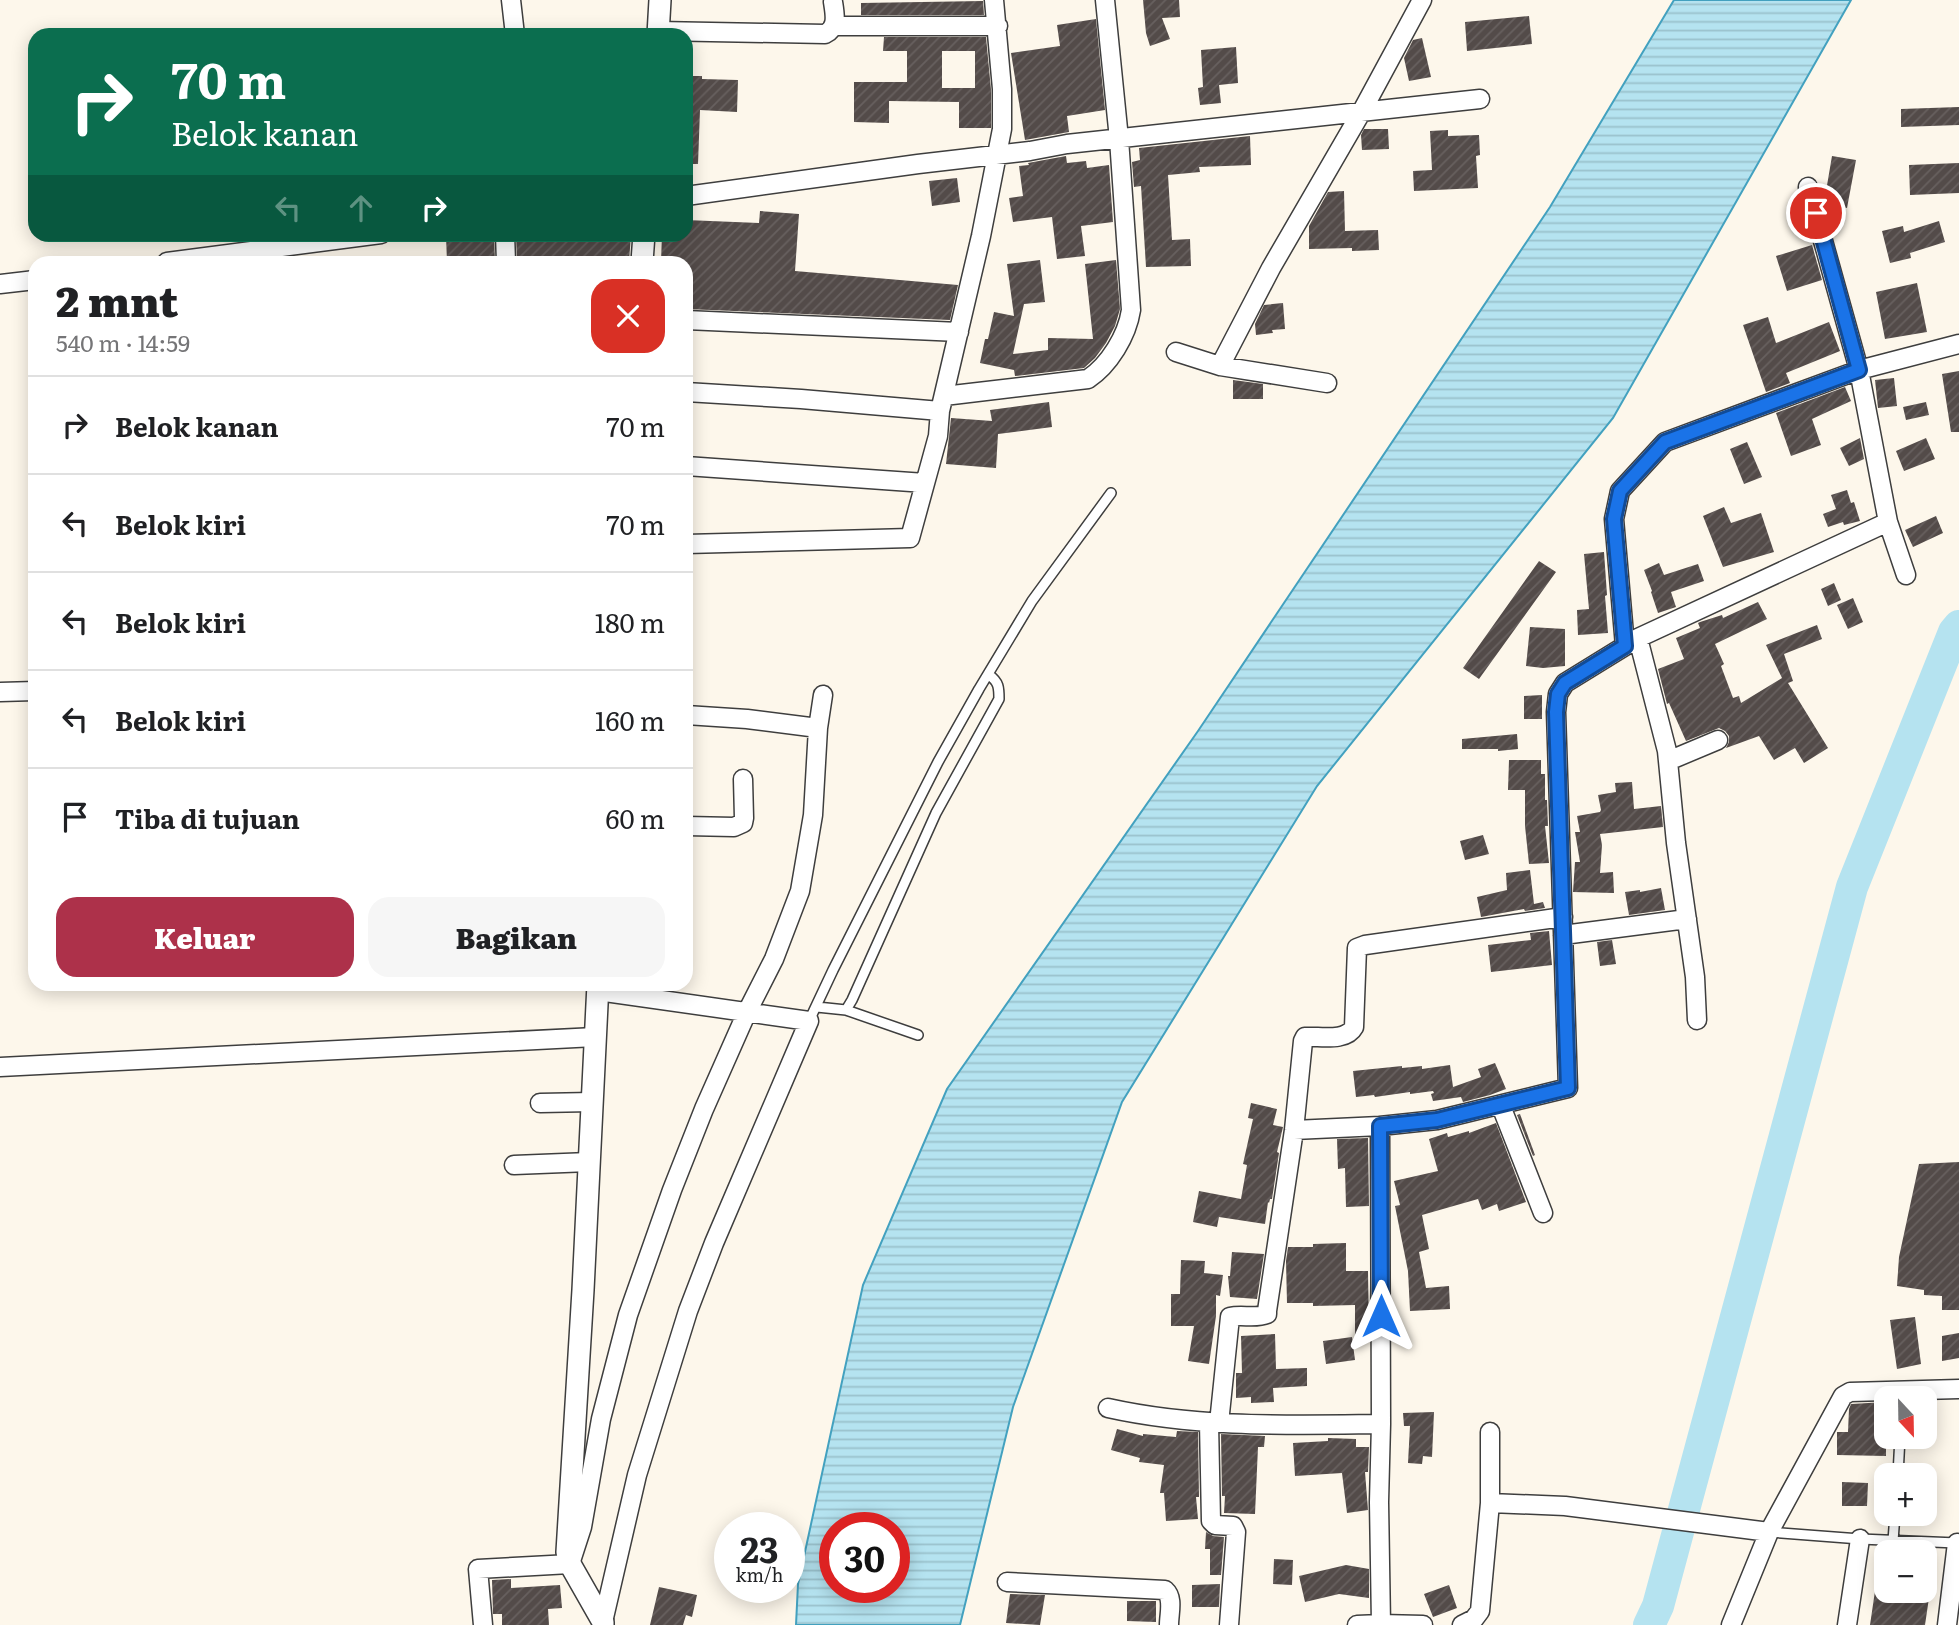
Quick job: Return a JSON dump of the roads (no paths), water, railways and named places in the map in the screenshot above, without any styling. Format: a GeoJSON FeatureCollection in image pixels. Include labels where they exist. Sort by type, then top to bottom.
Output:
{"type":"FeatureCollection","features":[{"type":"Feature","properties":{"kind":"street"},"geometry":{"type":"LineString","coordinates":[[511,0],[514,28]]}},
{"type":"Feature","properties":{"kind":"street"},"geometry":{"type":"LineString","coordinates":[[658,28],[660,0]]}},
{"type":"Feature","properties":{"kind":"street"},"geometry":{"type":"LineString","coordinates":[[693,544],[910,538],[938,436],[942,404],[1002,129],[1002,89],[994,0]]}},
{"type":"Feature","properties":{"kind":"street"},"geometry":{"type":"LineString","coordinates":[[693,392],[942,404],[1088,379],[1096,374],[1113,355],[1128,325],[1131,310],[1119,139],[1105,0]]}},
{"type":"Feature","properties":{"kind":"street"},"geometry":{"type":"LineString","coordinates":[[1220,366],[1271,268],[1362,111],[1422,0]]}},
{"type":"Feature","properties":{"kind":"street"},"geometry":{"type":"LineString","coordinates":[[693,33],[825,34],[834,26],[833,2]]}},
{"type":"Feature","properties":{"kind":"street"},"geometry":{"type":"LineString","coordinates":[[834,26],[998,26]]}},
{"type":"Feature","properties":{"kind":"street"},"geometry":{"type":"LineString","coordinates":[[693,195],[1067,144],[1480,99]]}},
{"type":"Feature","properties":{"kind":"street"},"geometry":{"type":"LineString","coordinates":[[1808,187],[1859,370],[1888,522],[1906,575]]}},
{"type":"Feature","properties":{"kind":"street"},"geometry":{"type":"LineString","coordinates":[[239,256],[329,242]]}},
{"type":"Feature","properties":{"kind":"street"},"geometry":{"type":"LineString","coordinates":[[0,284],[28,281]]}},
{"type":"Feature","properties":{"kind":"street"},"geometry":{"type":"LineString","coordinates":[[693,320],[959,332]]}},
{"type":"Feature","properties":{"kind":"street"},"geometry":{"type":"LineString","coordinates":[[1697,1020],[1695,977],[1676,844],[1667,751],[1631,642],[1614,519],[1620,491],[1665,442],[1859,370],[1959,344]]}},
{"type":"Feature","properties":{"kind":"street"},"geometry":{"type":"LineString","coordinates":[[1176,352],[1220,366],[1327,383]]}},
{"type":"Feature","properties":{"kind":"street"},"geometry":{"type":"LineString","coordinates":[[693,467],[925,483]]}},
{"type":"Feature","properties":{"kind":"street"},"geometry":{"type":"LineString","coordinates":[[1294,1130],[1437,1120],[1568,1088],[1556,712],[1558,694],[1565,683],[1631,642],[1888,522]]}},
{"type":"Feature","properties":{"kind":"street"},"geometry":{"type":"LineString","coordinates":[[0,692],[28,691]]}},
{"type":"Feature","properties":{"kind":"street"},"geometry":{"type":"LineString","coordinates":[[573,1570],[601,1419],[628,1315],[704,1109],[774,959],[803,880],[813,815],[818,728],[823,695]]}},
{"type":"Feature","properties":{"kind":"street"},"geometry":{"type":"LineString","coordinates":[[693,715],[818,728]]}},
{"type":"Feature","properties":{"kind":"street"},"geometry":{"type":"LineString","coordinates":[[1668,761],[1718,740]]}},
{"type":"Feature","properties":{"kind":"street"},"geometry":{"type":"LineString","coordinates":[[693,826],[734,827],[743,823],[743,779]]}},
{"type":"Feature","properties":{"kind":"street"},"geometry":{"type":"LineString","coordinates":[[1229,1625],[1236,1532],[1233,1526],[1215,1525],[1211,1521],[1214,1423],[1230,1317],[1262,1316],[1268,1311],[1294,1130],[1303,1041],[1305,1037],[1343,1037],[1354,1027],[1357,948],[1365,945],[1563,926],[1687,919]]}},
{"type":"Feature","properties":{"kind":"street"},"geometry":{"type":"LineString","coordinates":[[598,991],[567,1552],[573,1570],[603,1623]]}},
{"type":"Feature","properties":{"kind":"street"},"geometry":{"type":"LineString","coordinates":[[603,1623],[637,1475],[688,1311],[714,1243],[813,1014],[747,1012],[622,991]]}},
{"type":"Feature","properties":{"kind":"street"},"geometry":{"type":"LineString","coordinates":[[0,1067],[595,1037]]}},
{"type":"Feature","properties":{"kind":"street"},"geometry":{"type":"LineString","coordinates":[[540,1103],[592,1102]]}},
{"type":"Feature","properties":{"kind":"street"},"geometry":{"type":"LineString","coordinates":[[1501,1106],[1543,1213]]}},
{"type":"Feature","properties":{"kind":"street"},"geometry":{"type":"LineString","coordinates":[[1380,1126],[1381,1424],[1378,1502],[1381,1624]]}},
{"type":"Feature","properties":{"kind":"street"},"geometry":{"type":"LineString","coordinates":[[514,1165],[589,1162]]}},
{"type":"Feature","properties":{"kind":"street"},"geometry":{"type":"LineString","coordinates":[[1937,1391],[1959,1389]]}},
{"type":"Feature","properties":{"kind":"street"},"geometry":{"type":"LineString","coordinates":[[1731,1625],[1769,1532],[1843,1395],[1850,1392],[1874,1393]]}},
{"type":"Feature","properties":{"kind":"street"},"geometry":{"type":"LineString","coordinates":[[1108,1408],[1137,1415],[1214,1423],[1381,1424]]}},
{"type":"Feature","properties":{"kind":"street"},"geometry":{"type":"LineString","coordinates":[[1462,1625],[1474,1619],[1480,1611],[1490,1503],[1490,1432]]}},
{"type":"Feature","properties":{"kind":"street"},"geometry":{"type":"LineString","coordinates":[[1490,1503],[1565,1506],[1769,1532]]}},
{"type":"Feature","properties":{"kind":"street"},"geometry":{"type":"LineString","coordinates":[[1847,1625],[1860,1539]]}},
{"type":"Feature","properties":{"kind":"street"},"geometry":{"type":"LineString","coordinates":[[1947,1625],[1958,1543]]}},
{"type":"Feature","properties":{"kind":"street"},"geometry":{"type":"LineString","coordinates":[[483,1625],[478,1569],[573,1570]]}},
{"type":"Feature","properties":{"kind":"street"},"geometry":{"type":"LineString","coordinates":[[1007,1582],[1165,1590],[1170,1599],[1169,1625]]}},
{"type":"Feature","properties":{"kind":"street"},"geometry":{"type":"LineString","coordinates":[[1381,1624],[1402,1625]]}},
{"type":"Feature","properties":{"kind":"street"},"geometry":{"type":"LineString","coordinates":[[1356,1625],[1423,1625]]}},
{"type":"Feature","properties":{"kind":"lane"},"geometry":{"type":"LineString","coordinates":[[813,1014],[938,762],[1032,601],[1111,493]]}},
{"type":"Feature","properties":{"kind":"lane"},"geometry":{"type":"LineString","coordinates":[[846,1010],[936,813],[999,699],[999,687],[996,680],[989,675]]}},
{"type":"Feature","properties":{"kind":"lane"},"geometry":{"type":"LineString","coordinates":[[813,1014],[846,1010],[918,1035]]}},
{"type":"Feature","properties":{"kind":"lane"},"geometry":{"type":"LineString","coordinates":[[1769,1532],[1876,1540]]}},
{"type":"Feature","properties":{"kind":"lane"},"geometry":{"type":"LineString","coordinates":[[1937,1542],[1958,1543]]}},
{"type":"Feature","properties":{"kind":"water"},"geometry":{"type":"Polygon","coordinates":[[[1674,0],[1851,0],[1613,418],[1317,786],[1122,1102],[1013,1407],[960,1625],[796,1625],[797,1603],[805,1603],[805,1552],[863,1285],[947,1089],[1198,731],[1550,207],[1674,0]]]}},
{"type":"Feature","properties":{"kind":"waterway"},"geometry":{"type":"LineString","coordinates":[[1649,1625],[1658,1606],[1852,887],[1954,632],[1959,626]]}}]}
